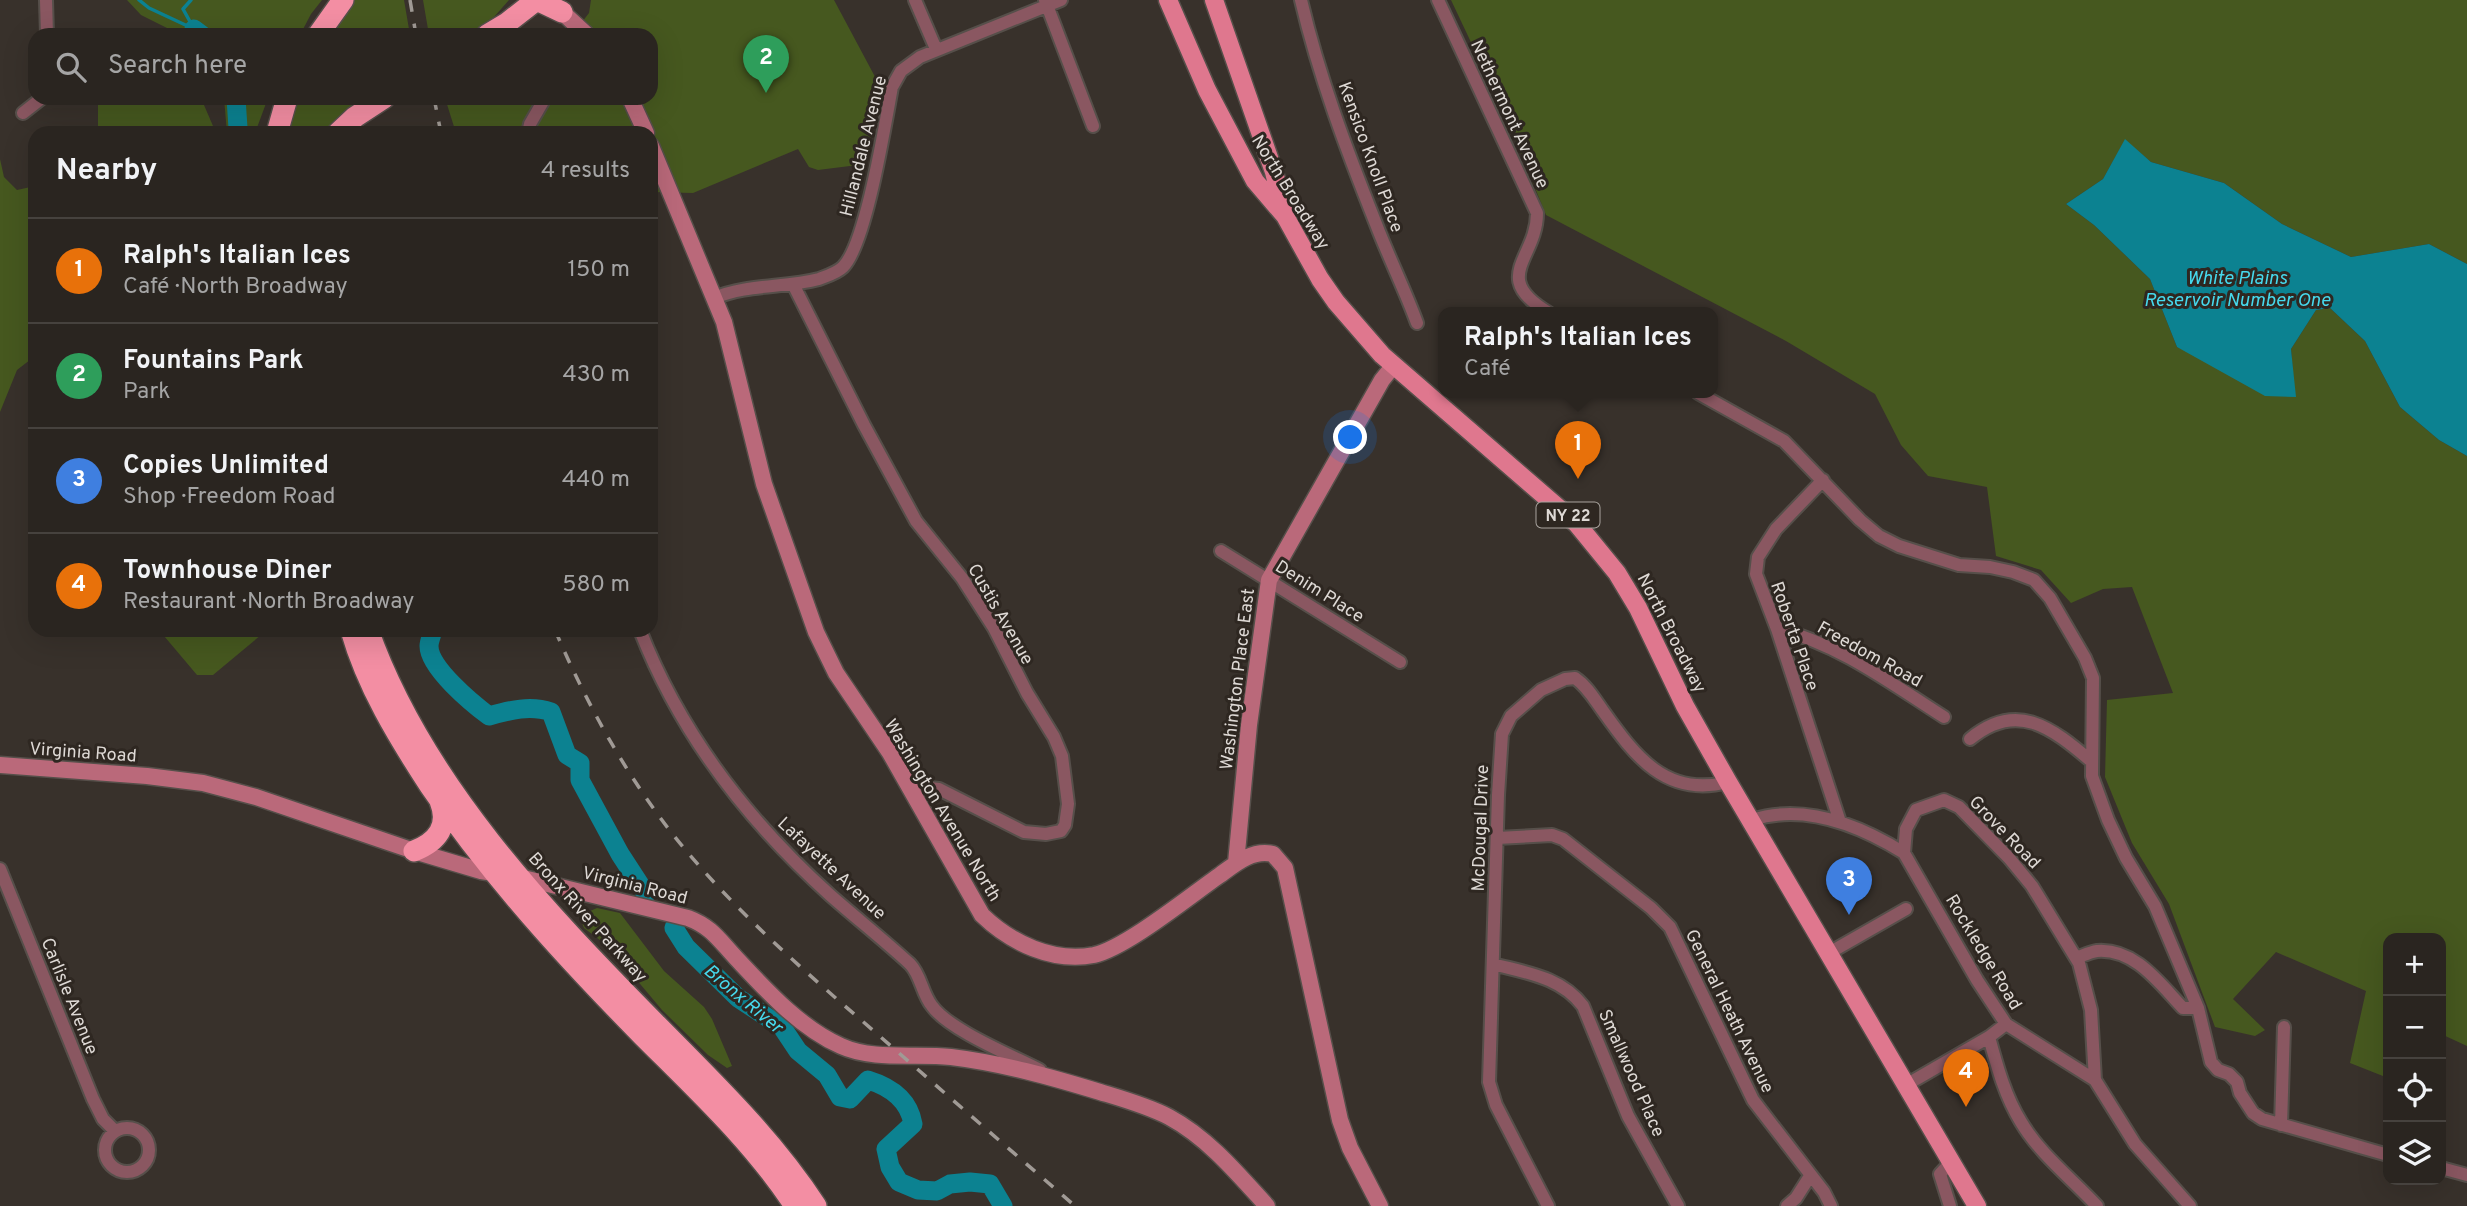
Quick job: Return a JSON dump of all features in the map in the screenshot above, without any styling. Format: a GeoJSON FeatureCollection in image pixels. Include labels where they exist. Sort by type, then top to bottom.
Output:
{"type":"FeatureCollection","features":[{"type":"Feature","properties":{"kind":"highway"},"geometry":{"type":"LineString","coordinates":[[323,28],[343,0]]}},
{"type":"Feature","properties":{"kind":"highway"},"geometry":{"type":"LineString","coordinates":[[493,28],[519,0]]}},
{"type":"Feature","properties":{"kind":"highway"},"geometry":{"type":"LineString","coordinates":[[498,28],[534,2],[557,6]]}},
{"type":"Feature","properties":{"kind":"highway"},"geometry":{"type":"LineString","coordinates":[[279,126],[285,105]]}},
{"type":"Feature","properties":{"kind":"highway"},"geometry":{"type":"LineString","coordinates":[[345,126],[373,105]]}},
{"type":"Feature","properties":{"kind":"highway"},"geometry":{"type":"LineString","coordinates":[[353,637],[381,704],[439,799],[496,875],[568,959],[743,1138],[795,1206]]}},
{"type":"Feature","properties":{"kind":"highway","name":"Bronx River Parkway"},"geometry":{"type":"LineString","coordinates":[[371,637],[387,677],[424,745],[466,808],[519,877],[580,946],[754,1125],[816,1206]]}},
{"type":"Feature","properties":{"kind":"highway"},"geometry":{"type":"LineString","coordinates":[[414,850],[435,839],[441,831],[444,816],[439,799]]}},
{"type":"Feature","properties":{"kind":"main road","name":"North Broadway"},"geometry":{"type":"LineString","coordinates":[[1168,0],[1207,90],[1255,181],[1284,216],[1336,302],[1369,343],[1554,502],[1606,558],[1638,608],[1685,706],[1728,782],[1976,1206]]}},
{"type":"Feature","properties":{"kind":"main road","name":"NY 22"},"geometry":{"type":"LineString","coordinates":[[1214,0],[1273,172],[1284,216]]}},
{"type":"Feature","properties":{"kind":"street"},"geometry":{"type":"LineString","coordinates":[[46,0],[47,28]]}},
{"type":"Feature","properties":{"kind":"street"},"geometry":{"type":"LineString","coordinates":[[915,0],[936,49]]}},
{"type":"Feature","properties":{"kind":"street","name":"Hillandale Avenue"},"geometry":{"type":"LineString","coordinates":[[714,298],[729,291],[793,284],[828,276],[842,269],[848,260],[866,211],[892,88],[897,77],[911,62],[936,49],[1046,3],[1061,0]]}},
{"type":"Feature","properties":{"kind":"street","name":"Kensico Knoll Place"},"geometry":{"type":"LineString","coordinates":[[1301,0],[1313,49],[1339,128],[1418,323]]}},
{"type":"Feature","properties":{"kind":"street","name":"Nethermont Avenue"},"geometry":{"type":"LineString","coordinates":[[1438,0],[1537,212],[1537,221],[1520,269],[1519,281],[1526,297],[1540,307]]}},
{"type":"Feature","properties":{"kind":"street"},"geometry":{"type":"LineString","coordinates":[[1046,3],[1093,126]]}},
{"type":"Feature","properties":{"kind":"street"},"geometry":{"type":"LineString","coordinates":[[557,6],[580,28]]}},
{"type":"Feature","properties":{"kind":"street"},"geometry":{"type":"LineString","coordinates":[[23,113],[33,105]]}},
{"type":"Feature","properties":{"kind":"street"},"geometry":{"type":"LineString","coordinates":[[529,126],[541,105]]}},
{"type":"Feature","properties":{"kind":"street"},"geometry":{"type":"LineString","coordinates":[[633,105],[643,126]]}},
{"type":"Feature","properties":{"kind":"street","name":"Washington Avenue North"},"geometry":{"type":"LineString","coordinates":[[658,163],[714,298],[734,356],[764,484],[816,632],[836,673],[909,786],[982,915],[1017,942],[1058,955],[1086,956],[1106,951],[1163,915],[1236,863],[1267,852],[1280,858],[1285,868],[1340,1120],[1350,1148],[1380,1206]]}},
{"type":"Feature","properties":{"kind":"street","name":"Custis Avenue"},"geometry":{"type":"LineString","coordinates":[[793,284],[916,521],[962,578],[994,628],[1022,684],[1054,737],[1065,774],[1068,804],[1065,825],[1060,831],[1046,834],[1024,832],[939,789],[909,786]]}},
{"type":"Feature","properties":{"kind":"street","name":"Washington Place East"},"geometry":{"type":"LineString","coordinates":[[1236,863],[1251,712],[1269,580],[1382,379],[1394,365]]}},
{"type":"Feature","properties":{"kind":"street"},"geometry":{"type":"LineString","coordinates":[[1707,398],[1784,441],[1860,520],[1879,536],[1899,546],[1959,565],[1990,567],[2034,580],[2057,610],[2085,658],[2093,678],[2091,761],[2096,790],[2126,858],[2154,906],[2198,1008],[2211,1062],[2237,1082],[2240,1093],[2253,1113],[2281,1125],[2383,1155]]}},
{"type":"Feature","properties":{"kind":"street","name":"Roberta Place"},"geometry":{"type":"LineString","coordinates":[[1823,480],[1776,529],[1758,557],[1756,575],[1777,629],[1840,822]]}},
{"type":"Feature","properties":{"kind":"street","name":"Denim Place"},"geometry":{"type":"LineString","coordinates":[[1221,551],[1400,662]]}},
{"type":"Feature","properties":{"kind":"street","name":"Freedom Road"},"geometry":{"type":"LineString","coordinates":[[1777,629],[1823,645],[1858,663],[1944,717]]}},
{"type":"Feature","properties":{"kind":"street","name":"Lafayette Avenue"},"geometry":{"type":"LineString","coordinates":[[643,637],[685,724],[734,793],[770,836],[829,894],[913,967],[932,1007],[962,1031],[1053,1077]]}},
{"type":"Feature","properties":{"kind":"street","name":"McDougal Drive"},"geometry":{"type":"LineString","coordinates":[[1548,1206],[1496,1104],[1489,1083],[1500,742],[1506,724],[1511,716],[1541,690],[1572,678],[1579,681],[1629,748],[1656,772],[1688,784],[1709,787],[1728,782]]}},
{"type":"Feature","properties":{"kind":"street"},"geometry":{"type":"LineString","coordinates":[[1970,739],[1989,724],[2023,720],[2044,726],[2065,739],[2091,761]]}},
{"type":"Feature","properties":{"kind":"street","name":"Virginia Road"},"geometry":{"type":"LineString","coordinates":[[0,765],[196,782],[256,797],[496,875],[519,877],[653,908],[701,923],[712,930],[786,1008],[841,1046],[864,1053],[952,1057],[1053,1077],[1135,1103],[1169,1117],[1212,1149],[1267,1206]]}},
{"type":"Feature","properties":{"kind":"street","name":"Grove Road"},"geometry":{"type":"LineString","coordinates":[[1904,853],[1906,829],[1916,810],[1944,800],[1959,807],[2009,858],[2032,886],[2076,958],[2091,1010],[2095,1080]]}},
{"type":"Feature","properties":{"kind":"street"},"geometry":{"type":"LineString","coordinates":[[1752,820],[1790,813],[1840,822],[1884,840],[1904,853]]}},
{"type":"Feature","properties":{"kind":"street","name":"General Heath Avenue"},"geometry":{"type":"LineString","coordinates":[[1497,838],[1552,835],[1563,839],[1651,908],[1670,927],[1753,1100],[1824,1192],[1831,1206]]}},
{"type":"Feature","properties":{"kind":"street","name":"Rockledge Road"},"geometry":{"type":"LineString","coordinates":[[1904,853],[1977,980],[1998,1030],[2095,1080],[2135,1144],[2190,1206]]}},
{"type":"Feature","properties":{"kind":"street","name":"Carlisle Avenue"},"geometry":{"type":"LineString","coordinates":[[0,869],[93,1099],[103,1119],[115,1131]]}},
{"type":"Feature","properties":{"kind":"street"},"geometry":{"type":"LineString","coordinates":[[1829,953],[1906,909]]}},
{"type":"Feature","properties":{"kind":"street"},"geometry":{"type":"LineString","coordinates":[[2076,958],[2095,951],[2120,954],[2150,972],[2183,1008],[2198,1008]]}},
{"type":"Feature","properties":{"kind":"street","name":"Smallwood Place"},"geometry":{"type":"LineString","coordinates":[[1493,964],[1541,976],[1575,995],[1583,1006],[1628,1116],[1678,1206]]}},
{"type":"Feature","properties":{"kind":"street"},"geometry":{"type":"LineString","coordinates":[[2281,1125],[2284,1027]]}},
{"type":"Feature","properties":{"kind":"street"},"geometry":{"type":"LineString","coordinates":[[1906,1085],[1998,1030]]}},
{"type":"Feature","properties":{"kind":"street"},"geometry":{"type":"LineString","coordinates":[[1998,1030],[1998,1072],[2021,1122],[2097,1206]]}},
{"type":"Feature","properties":{"kind":"street"},"geometry":{"type":"LineString","coordinates":[[1950,1206],[1940,1174],[1951,1162]]}},
{"type":"Feature","properties":{"kind":"street"},"geometry":{"type":"LineString","coordinates":[[2446,1169],[2467,1175]]}},
{"type":"Feature","properties":{"kind":"street"},"geometry":{"type":"LineString","coordinates":[[1787,1206],[1796,1198],[1810,1176]]}},
{"type":"Feature","properties":{"kind":"green space"},"geometry":{"type":"Polygon","coordinates":[[[127,0],[322,0],[304,28],[167,28],[141,15],[127,0]]]}},
{"type":"Feature","properties":{"kind":"green space"},"geometry":{"type":"Polygon","coordinates":[[[354,0],[404,0],[409,28],[333,28],[354,0]]]}},
{"type":"Feature","properties":{"kind":"green space"},"geometry":{"type":"Polygon","coordinates":[[[423,0],[509,0],[494,17],[478,28],[428,28],[423,0]]]}},
{"type":"Feature","properties":{"kind":"green space"},"geometry":{"type":"Polygon","coordinates":[[[591,0],[834,0],[881,88],[866,164],[818,170],[809,167],[798,149],[693,193],[658,192],[658,126],[454,126],[447,105],[658,105],[658,28],[577,28],[589,13],[591,0]]]}},
{"type":"Feature","properties":{"kind":"green space"},"geometry":{"type":"Polygon","coordinates":[[[1451,0],[2467,0],[2467,264],[2429,244],[2351,257],[2282,224],[2224,183],[2151,162],[2125,140],[2103,179],[2066,204],[2094,225],[2150,279],[2177,347],[2295,397],[2291,349],[2316,310],[2330,308],[2365,341],[2400,407],[2439,440],[2467,456],[2467,1046],[2446,1036],[2446,933],[2383,933],[2383,1076],[2350,1063],[2366,991],[2276,952],[2233,999],[2265,1030],[2255,1036],[2215,1027],[2169,904],[2132,843],[2105,777],[2107,700],[2173,693],[2132,587],[2103,589],[2071,603],[2041,570],[1996,556],[1987,487],[1928,476],[1901,445],[1875,394],[1786,341],[1546,215],[1504,112],[1451,0]]]}},
{"type":"Feature","properties":{"kind":"green space"},"geometry":{"type":"Polygon","coordinates":[[[98,105],[204,105],[213,126],[98,126],[98,105]]]}},
{"type":"Feature","properties":{"kind":"green space"},"geometry":{"type":"Polygon","coordinates":[[[225,105],[265,105],[258,126],[226,126],[225,105]]]}},
{"type":"Feature","properties":{"kind":"green space"},"geometry":{"type":"Polygon","coordinates":[[[294,105],[354,105],[335,126],[287,126],[294,105]]]}},
{"type":"Feature","properties":{"kind":"green space"},"geometry":{"type":"Polygon","coordinates":[[[0,159],[4,177],[17,190],[28,188],[28,361],[17,370],[0,412],[0,159]]]}},
{"type":"Feature","properties":{"kind":"green space"},"geometry":{"type":"Polygon","coordinates":[[[165,637],[259,637],[213,675],[197,675],[165,637]]]}},
{"type":"Feature","properties":{"kind":"green space"},"geometry":{"type":"Polygon","coordinates":[[[597,908],[620,913],[664,971],[704,1007],[732,1066],[727,1068],[708,1055],[662,1010],[609,947],[584,928],[579,916],[597,908]]]}},
{"type":"Feature","properties":{"kind":"water","name":"White Plains Reservoir Number One"},"geometry":{"type":"Polygon","coordinates":[[[2125,139],[2151,162],[2224,183],[2282,224],[2351,257],[2429,244],[2467,264],[2467,456],[2439,440],[2400,407],[2365,341],[2330,308],[2316,310],[2291,349],[2296,397],[2265,396],[2177,347],[2150,279],[2094,225],[2066,204],[2103,179],[2125,139]]]}},
{"type":"Feature","properties":{"kind":"waterway","name":"Bronx River"},"geometry":{"type":"LineString","coordinates":[[139,0],[149,8],[192,28]]}},
{"type":"Feature","properties":{"kind":"waterway","name":"Bronx River"},"geometry":{"type":"LineString","coordinates":[[191,0],[183,9],[193,27]]}},
{"type":"Feature","properties":{"kind":"waterway","name":"Bronx River"},"geometry":{"type":"LineString","coordinates":[[236,105],[238,126]]}},
{"type":"Feature","properties":{"kind":"waterway","name":"Bronx River"},"geometry":{"type":"LineString","coordinates":[[431,637],[429,646],[436,665],[453,685],[489,716],[528,709],[551,712],[567,755],[580,763],[580,780],[620,854],[646,894]]}},
{"type":"Feature","properties":{"kind":"waterway","name":"Bronx River"},"geometry":{"type":"LineString","coordinates":[[674,928],[686,947],[738,998],[782,1027],[798,1051],[827,1075],[840,1097],[850,1099],[868,1080],[884,1086],[903,1101],[913,1124],[886,1149],[890,1167],[899,1182],[918,1190],[937,1191],[950,1184],[990,1184],[1003,1206]]}},
{"type":"Feature","properties":{"kind":"railway"},"geometry":{"type":"LineString","coordinates":[[410,0],[415,28]]}},
{"type":"Feature","properties":{"kind":"railway"},"geometry":{"type":"LineString","coordinates":[[435,105],[440,126]]}},
{"type":"Feature","properties":{"kind":"railway"},"geometry":{"type":"LineString","coordinates":[[558,637],[579,683],[621,760],[694,860],[768,937],[1075,1206]]}},
{"type":"Feature","properties":{"kind":"place","name":"Fountains Park"},"geometry":{"type":"Point","coordinates":[766,93]}},
{"type":"Feature","properties":{"kind":"place","name":"Ralph's Italian Ices"},"geometry":{"type":"Point","coordinates":[1578,479]}},
{"type":"Feature","properties":{"kind":"place","name":"Copies Unlimited"},"geometry":{"type":"Point","coordinates":[1849,915]}},
{"type":"Feature","properties":{"kind":"place","name":"Townhouse Diner"},"geometry":{"type":"Point","coordinates":[1966,1107]}}]}
